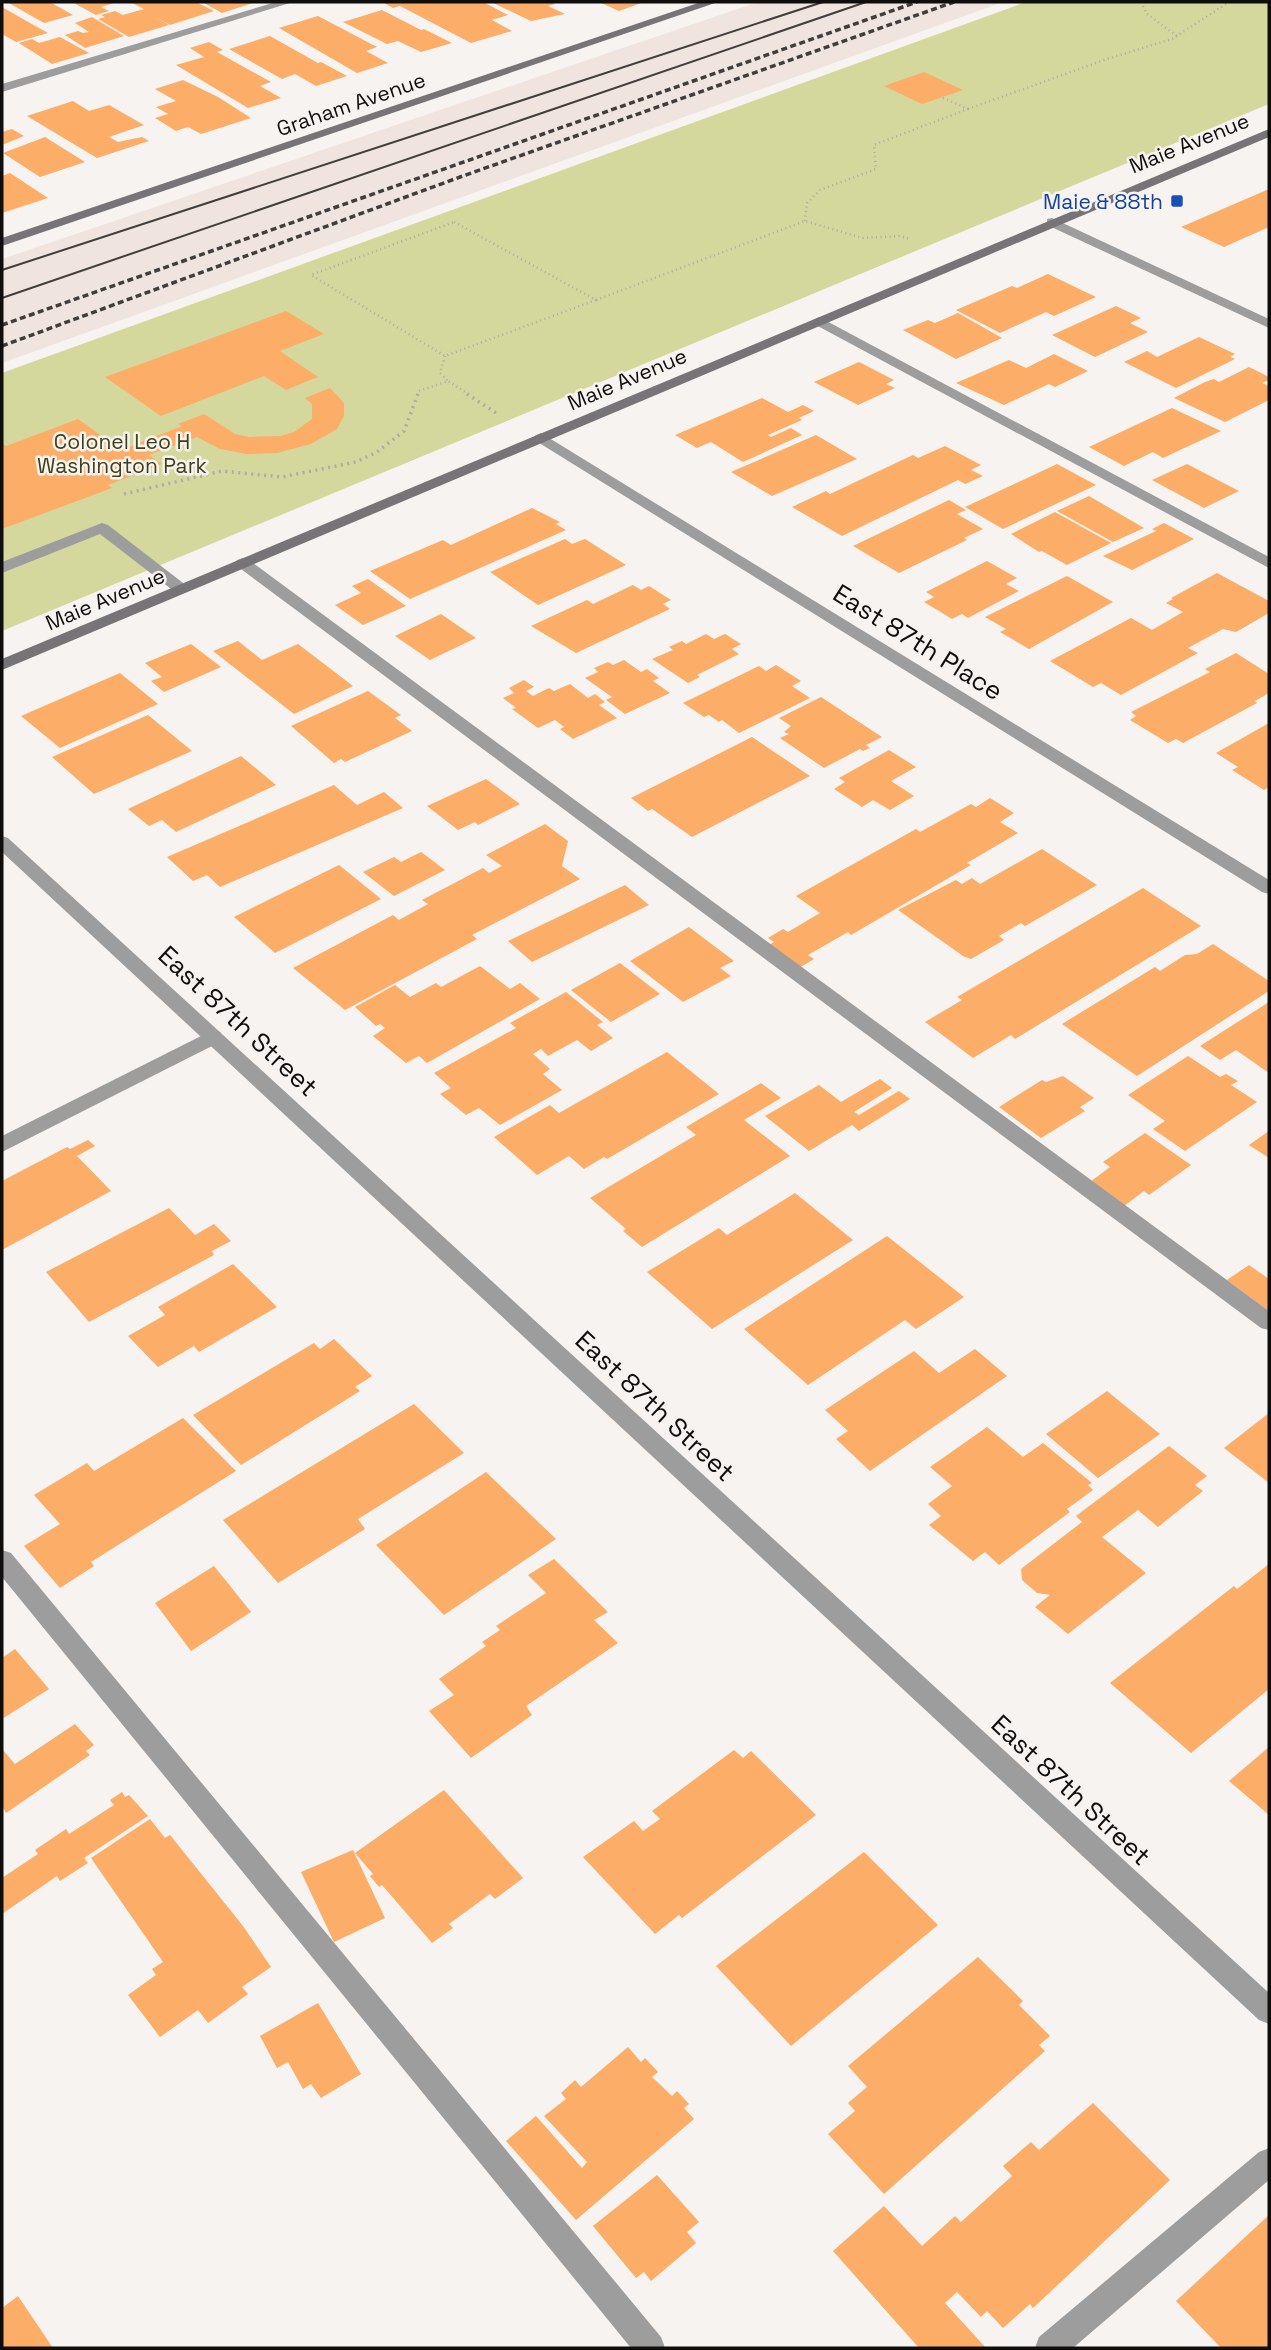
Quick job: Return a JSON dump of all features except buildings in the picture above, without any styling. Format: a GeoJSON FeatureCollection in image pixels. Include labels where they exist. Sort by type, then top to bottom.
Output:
{"type":"FeatureCollection","features":[{"type":"Feature","properties":{"kind":"street"},"geometry":{"type":"LineString","coordinates":[[2,88],[286,2]]}},
{"type":"Feature","properties":{"kind":"street","name":"Graham Avenue"},"geometry":{"type":"LineString","coordinates":[[2,242],[712,2]]}},
{"type":"Feature","properties":{"kind":"street","name":"Maie Avenue"},"geometry":{"type":"LineString","coordinates":[[2,665],[1269,133]]}},
{"type":"Feature","properties":{"kind":"street"},"geometry":{"type":"LineString","coordinates":[[1052,222],[1269,324]]}},
{"type":"Feature","properties":{"kind":"street"},"geometry":{"type":"LineString","coordinates":[[820,321],[1269,563]]}},
{"type":"Feature","properties":{"kind":"street","name":"East 87th Place"},"geometry":{"type":"LineString","coordinates":[[541,438],[1269,888]]}},
{"type":"Feature","properties":{"kind":"street"},"geometry":{"type":"LineString","coordinates":[[2,568],[102,528],[181,589]]}},
{"type":"Feature","properties":{"kind":"street"},"geometry":{"type":"LineString","coordinates":[[243,563],[1269,1322]]}},
{"type":"Feature","properties":{"kind":"street","name":"East 87th Street"},"geometry":{"type":"LineString","coordinates":[[2,842],[1269,2011]]}},
{"type":"Feature","properties":{"kind":"street"},"geometry":{"type":"LineString","coordinates":[[2,1145],[213,1037]]}},
{"type":"Feature","properties":{"kind":"street"},"geometry":{"type":"LineString","coordinates":[[2,1560],[650,2348]]}},
{"type":"Feature","properties":{"kind":"street"},"geometry":{"type":"LineString","coordinates":[[1050,2348],[1269,2162]]}},
{"type":"Feature","properties":{"kind":"path"},"geometry":{"type":"LineString","coordinates":[[1141,2],[1147,14],[1177,36]]}},
{"type":"Feature","properties":{"kind":"path"},"geometry":{"type":"LineString","coordinates":[[805,221],[807,203],[820,190],[876,169],[874,145],[1177,36],[1229,2]]}},
{"type":"Feature","properties":{"kind":"path"},"geometry":{"type":"LineString","coordinates":[[941,97],[968,110]]}},
{"type":"Feature","properties":{"kind":"path"},"geometry":{"type":"LineString","coordinates":[[445,356],[805,221],[862,238],[899,236],[919,241]]}},
{"type":"Feature","properties":{"kind":"path"},"geometry":{"type":"LineString","coordinates":[[445,356],[310,275],[454,222],[596,300]]}},
{"type":"Feature","properties":{"kind":"path"},"geometry":{"type":"LineString","coordinates":[[445,356],[440,373],[500,416]]}},
{"type":"Feature","properties":{"kind":"path"},"geometry":{"type":"LineString","coordinates":[[112,499],[138,489],[222,471],[282,477],[356,462],[377,452],[404,431],[419,391],[448,381]]}},
{"type":"Feature","properties":{"kind":"shaded area"},"geometry":{"type":"Polygon","coordinates":[[[758,2],[1003,2],[2,363],[2,259],[758,2]]]}},
{"type":"Feature","properties":{"kind":"green space","name":"Colonel Leo H Washington Park"},"geometry":{"type":"Polygon","coordinates":[[[1026,2],[1269,2],[1269,104],[2,631],[2,373],[1026,2]]]}},
{"type":"Feature","properties":{"kind":"tram line"},"geometry":{"type":"LineString","coordinates":[[2,270],[823,2]]}},
{"type":"Feature","properties":{"kind":"tram line"},"geometry":{"type":"LineString","coordinates":[[2,298],[866,2]]}},
{"type":"Feature","properties":{"kind":"railway"},"geometry":{"type":"LineString","coordinates":[[2,325],[917,2]]}},
{"type":"Feature","properties":{"kind":"railway"},"geometry":{"type":"LineString","coordinates":[[2,346],[460,177],[954,2]]}},
{"type":"Feature","properties":{"kind":"place","name":"Maie & 88th"},"geometry":{"type":"Point","coordinates":[1177,201]}}]}
